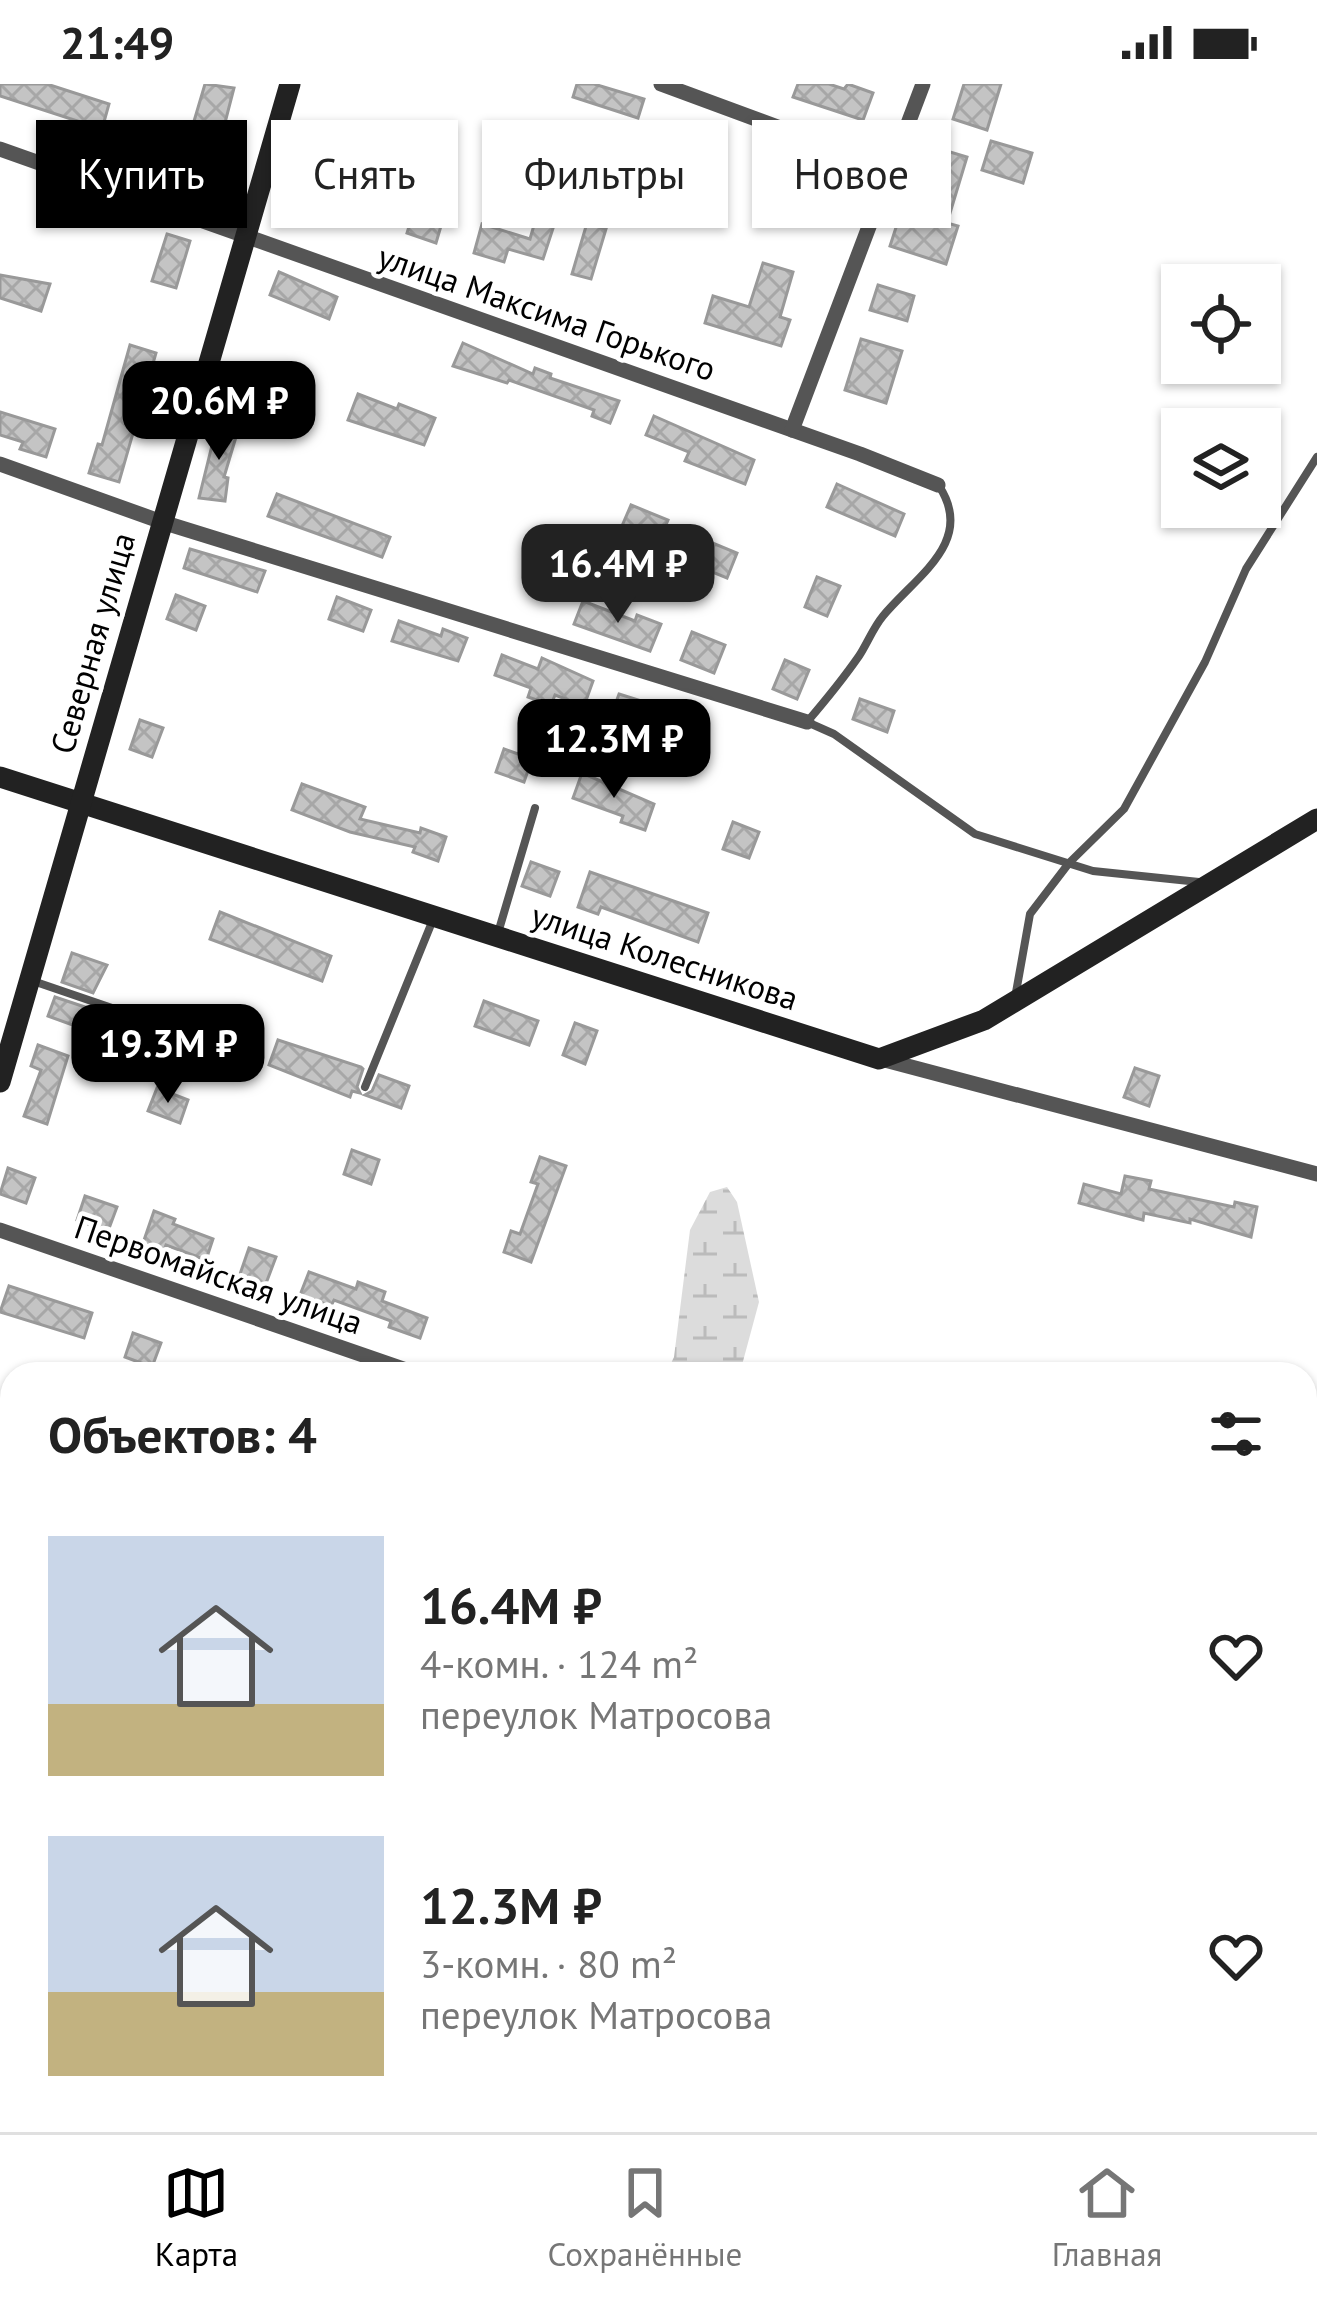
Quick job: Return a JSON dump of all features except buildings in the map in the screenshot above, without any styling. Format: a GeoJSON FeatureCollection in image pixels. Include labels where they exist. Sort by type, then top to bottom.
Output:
{"type":"FeatureCollection","features":[{"type":"Feature","properties":{"kind":"street","name":"Северная улица"},"geometry":{"type":"LineString","coordinates":[[0,1082],[290,84]]}},
{"type":"Feature","properties":{"kind":"street"},"geometry":{"type":"LineString","coordinates":[[661,84],[758,120]]}},
{"type":"Feature","properties":{"kind":"street"},"geometry":{"type":"LineString","coordinates":[[909,120],[923,84]]}},
{"type":"Feature","properties":{"kind":"street","name":"улица Максима Горького"},"geometry":{"type":"LineString","coordinates":[[0,149],[938,485]]}},
{"type":"Feature","properties":{"kind":"street"},"geometry":{"type":"LineString","coordinates":[[793,430],[869,228]]}},
{"type":"Feature","properties":{"kind":"street"},"geometry":{"type":"LineString","coordinates":[[0,464],[162,522],[807,722]]}},
{"type":"Feature","properties":{"kind":"street","name":"улица Колесникова"},"geometry":{"type":"LineString","coordinates":[[0,777],[878,1059],[1317,1174]]}},
{"type":"Feature","properties":{"kind":"street"},"geometry":{"type":"LineString","coordinates":[[878,1059],[968,1027],[1317,818]]}},
{"type":"Feature","properties":{"kind":"street","name":"Первомайская улица"},"geometry":{"type":"LineString","coordinates":[[0,1230],[383,1362]]}},
{"type":"Feature","properties":{"kind":"lane"},"geometry":{"type":"LineString","coordinates":[[1014,1001],[1030,914],[1069,863],[1124,808],[1205,662],[1246,569],[1317,457]]}},
{"type":"Feature","properties":{"kind":"lane"},"geometry":{"type":"LineString","coordinates":[[938,485],[952,506],[952,522],[937,559],[883,616],[837,687],[807,722],[834,734],[975,834],[1093,871],[1207,882]]}},
{"type":"Feature","properties":{"kind":"lane"},"geometry":{"type":"LineString","coordinates":[[496,937],[535,808]]}},
{"type":"Feature","properties":{"kind":"lane"},"geometry":{"type":"LineString","coordinates":[[365,1088],[434,917]]}},
{"type":"Feature","properties":{"kind":"lane"},"geometry":{"type":"LineString","coordinates":[[30,979],[153,1022],[167,1040],[171,1066]]}},
{"type":"Feature","properties":{"kind":"green space"},"geometry":{"type":"Polygon","coordinates":[[[727,1187],[737,1202],[759,1302],[743,1362],[672,1362],[690,1230],[710,1192],[727,1187]]]}}]}
